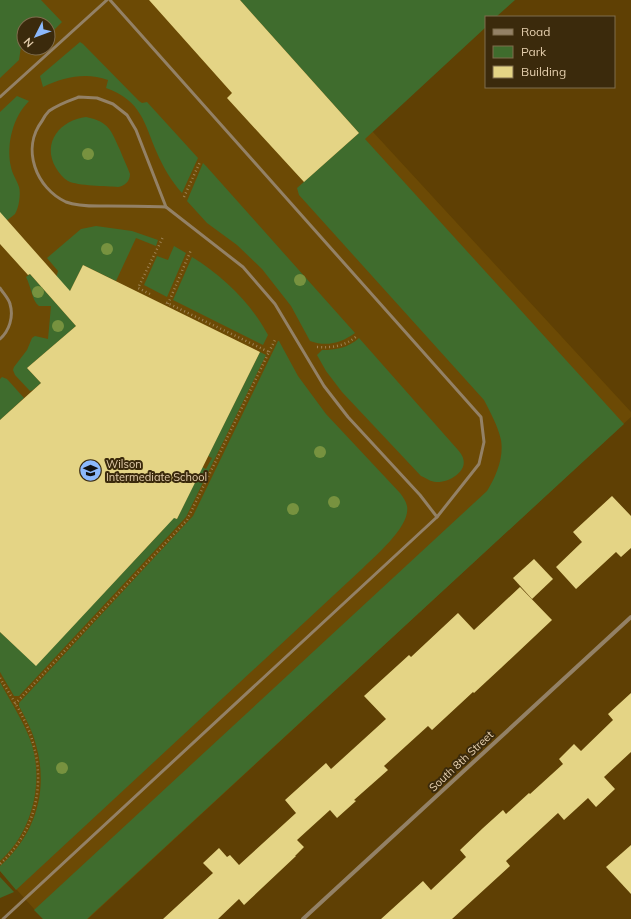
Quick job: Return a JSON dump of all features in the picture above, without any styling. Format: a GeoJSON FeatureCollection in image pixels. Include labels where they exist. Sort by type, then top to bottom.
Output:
{"type":"FeatureCollection","features":[{"type":"Feature","properties":{"kind":"street","name":"South 8th Street"},"geometry":{"type":"LineString","coordinates":[[303,919],[631,617]]}},
{"type":"Feature","properties":{"kind":"lane"},"geometry":{"type":"LineString","coordinates":[[0,97],[108,0],[481,417],[484,442],[479,464],[437,517],[4,919]]}},
{"type":"Feature","properties":{"kind":"lane"},"geometry":{"type":"LineString","coordinates":[[166,207],[85,206],[67,202],[52,193],[40,179],[33,162],[32,144],[37,127],[48,112],[62,102],[79,97],[97,98],[113,104],[127,115],[136,130],[166,207],[243,267],[275,304],[324,386],[348,417],[420,495],[437,517]]}},
{"type":"Feature","properties":{"kind":"lane"},"geometry":{"type":"LineString","coordinates":[[0,288],[10,304],[11,318],[6,334],[0,340]]}},
{"type":"Feature","properties":{"kind":"path"},"geometry":{"type":"LineString","coordinates":[[184,197],[200,162]]}},
{"type":"Feature","properties":{"kind":"path"},"geometry":{"type":"LineString","coordinates":[[150,294],[138,288],[163,237]]}},
{"type":"Feature","properties":{"kind":"path"},"geometry":{"type":"LineString","coordinates":[[191,250],[167,303],[269,352]]}},
{"type":"Feature","properties":{"kind":"path"},"geometry":{"type":"LineString","coordinates":[[313,347],[332,347],[348,343],[357,336]]}},
{"type":"Feature","properties":{"kind":"path"},"geometry":{"type":"LineString","coordinates":[[15,704],[187,520],[276,340]]}},
{"type":"Feature","properties":{"kind":"path"},"geometry":{"type":"LineString","coordinates":[[0,678],[28,728],[33,743],[38,772],[38,790],[30,821],[14,850],[0,864]]}},
{"type":"Feature","properties":{"kind":"shaded area"},"geometry":{"type":"Polygon","coordinates":[[[30,0],[254,0],[373,132],[631,412],[631,417],[88,919],[43,919],[0,871],[0,27],[30,0]]]}},
{"type":"Feature","properties":{"kind":"green space"},"geometry":{"type":"Polygon","coordinates":[[[0,0],[41,0],[62,22],[56,28],[56,16],[16,16],[16,56],[20,56],[19,60],[0,78],[0,0]]]}},
{"type":"Feature","properties":{"kind":"green space"},"geometry":{"type":"Polygon","coordinates":[[[240,0],[515,0],[497,16],[485,16],[485,28],[365,139],[624,424],[87,919],[43,919],[34,910],[487,491],[496,473],[502,447],[501,440],[494,419],[484,400],[299,195],[297,188],[359,133],[240,0]]]}},
{"type":"Feature","properties":{"kind":"green space"},"geometry":{"type":"Polygon","coordinates":[[[80,42],[139,101],[142,103],[147,102],[198,158],[182,193],[162,164],[145,123],[135,106],[118,93],[106,88],[108,80],[92,76],[83,76],[67,78],[43,87],[40,76],[80,42]]]}},
{"type":"Feature","properties":{"kind":"green space"},"geometry":{"type":"Polygon","coordinates":[[[17,96],[29,101],[23,107],[15,123],[9,149],[12,172],[20,190],[20,197],[15,214],[5,222],[0,216],[0,112],[17,96]]]}},
{"type":"Feature","properties":{"kind":"green space"},"geometry":{"type":"Polygon","coordinates":[[[86,117],[94,119],[105,125],[112,133],[130,174],[127,183],[123,186],[100,186],[73,183],[64,178],[56,168],[52,158],[51,149],[52,141],[56,134],[69,123],[86,117]]]}},
{"type":"Feature","properties":{"kind":"green space"},"geometry":{"type":"Polygon","coordinates":[[[203,163],[355,333],[339,342],[334,343],[322,344],[310,341],[291,306],[262,269],[237,245],[207,223],[187,201],[203,163]]]}},
{"type":"Feature","properties":{"kind":"green space"},"geometry":{"type":"Polygon","coordinates":[[[96,226],[132,231],[158,240],[156,246],[136,238],[116,281],[83,265],[69,293],[56,278],[58,271],[47,258],[81,229],[96,226]]]}},
{"type":"Feature","properties":{"kind":"green space"},"geometry":{"type":"Polygon","coordinates":[[[174,246],[186,253],[167,297],[144,285],[157,256],[168,260],[174,246]]]}},
{"type":"Feature","properties":{"kind":"green space"},"geometry":{"type":"Polygon","coordinates":[[[192,257],[215,273],[245,301],[268,335],[263,345],[173,300],[192,257]]]}},
{"type":"Feature","properties":{"kind":"green space"},"geometry":{"type":"Polygon","coordinates":[[[30,274],[76,326],[27,368],[41,383],[30,391],[15,375],[13,370],[27,350],[32,338],[35,336],[48,339],[51,306],[39,306],[37,304],[26,277],[30,274]]]}},
{"type":"Feature","properties":{"kind":"green space"},"geometry":{"type":"Polygon","coordinates":[[[359,338],[460,453],[464,463],[463,468],[456,476],[446,481],[436,482],[430,481],[421,476],[342,392],[326,371],[317,355],[322,350],[342,348],[359,338]]]}},
{"type":"Feature","properties":{"kind":"green space"},"geometry":{"type":"Polygon","coordinates":[[[278,341],[298,376],[326,414],[400,493],[407,506],[407,514],[404,522],[384,548],[363,568],[16,890],[0,871],[0,866],[12,854],[30,826],[40,795],[41,779],[40,762],[35,740],[19,703],[193,516],[278,341]]]}},
{"type":"Feature","properties":{"kind":"green space"},"geometry":{"type":"Polygon","coordinates":[[[260,352],[266,355],[186,517],[19,696],[14,696],[0,672],[0,632],[36,665],[163,530],[170,516],[177,519],[202,467],[206,469],[212,458],[208,456],[260,352]]]}},
{"type":"Feature","properties":{"kind":"green space"},"geometry":{"type":"Polygon","coordinates":[[[2,377],[7,379],[24,398],[0,420],[0,379],[2,377]]]}},
{"type":"Feature","properties":{"kind":"green space"},"geometry":{"type":"Polygon","coordinates":[[[0,682],[22,721],[29,737],[35,760],[36,776],[32,808],[27,823],[11,850],[0,861],[0,682]]]}},
{"type":"Feature","properties":{"kind":"green space"},"geometry":{"type":"Polygon","coordinates":[[[0,877],[14,892],[0,898],[0,877]]]}},
{"type":"Feature","properties":{"kind":"building"},"geometry":{"type":"Polygon","coordinates":[[[149,0],[240,0],[359,133],[304,182],[227,98],[232,93],[149,0]]]}},
{"type":"Feature","properties":{"kind":"building"},"geometry":{"type":"Polygon","coordinates":[[[0,212],[70,291],[83,265],[260,352],[177,519],[174,518],[36,666],[0,632],[0,420],[41,383],[27,368],[76,326],[30,274],[28,275],[0,244],[0,212]]]}},
{"type":"Feature","properties":{"kind":"building"},"geometry":{"type":"Polygon","coordinates":[[[612,496],[631,516],[631,548],[621,557],[616,552],[576,589],[556,567],[582,542],[573,532],[612,496]]]}},
{"type":"Feature","properties":{"kind":"building"},"geometry":{"type":"Polygon","coordinates":[[[534,559],[553,579],[532,599],[513,578],[534,559]]]}},
{"type":"Feature","properties":{"kind":"building"},"geometry":{"type":"Polygon","coordinates":[[[520,587],[552,620],[501,668],[432,730],[428,726],[384,766],[388,770],[354,800],[356,801],[337,818],[330,810],[297,840],[304,847],[244,905],[239,899],[218,919],[163,919],[213,873],[203,863],[219,848],[227,857],[230,855],[239,865],[296,813],[285,800],[326,763],[331,769],[386,719],[364,696],[409,655],[411,657],[458,613],[474,630],[520,587]]]}},
{"type":"Feature","properties":{"kind":"building"},"geometry":{"type":"Polygon","coordinates":[[[631,693],[631,752],[604,777],[615,789],[596,807],[588,798],[564,820],[558,813],[506,861],[510,866],[452,919],[381,919],[423,881],[431,890],[466,857],[460,850],[503,810],[506,814],[563,764],[559,759],[574,744],[581,751],[613,720],[608,714],[631,693]]]}},
{"type":"Feature","properties":{"kind":"building"},"geometry":{"type":"Polygon","coordinates":[[[631,845],[631,894],[606,867],[631,845]]]}},
{"type":"Feature","properties":{"kind":"place","name":"Wilson Intermediate School"},"geometry":{"type":"Point","coordinates":[90,470]}}]}
